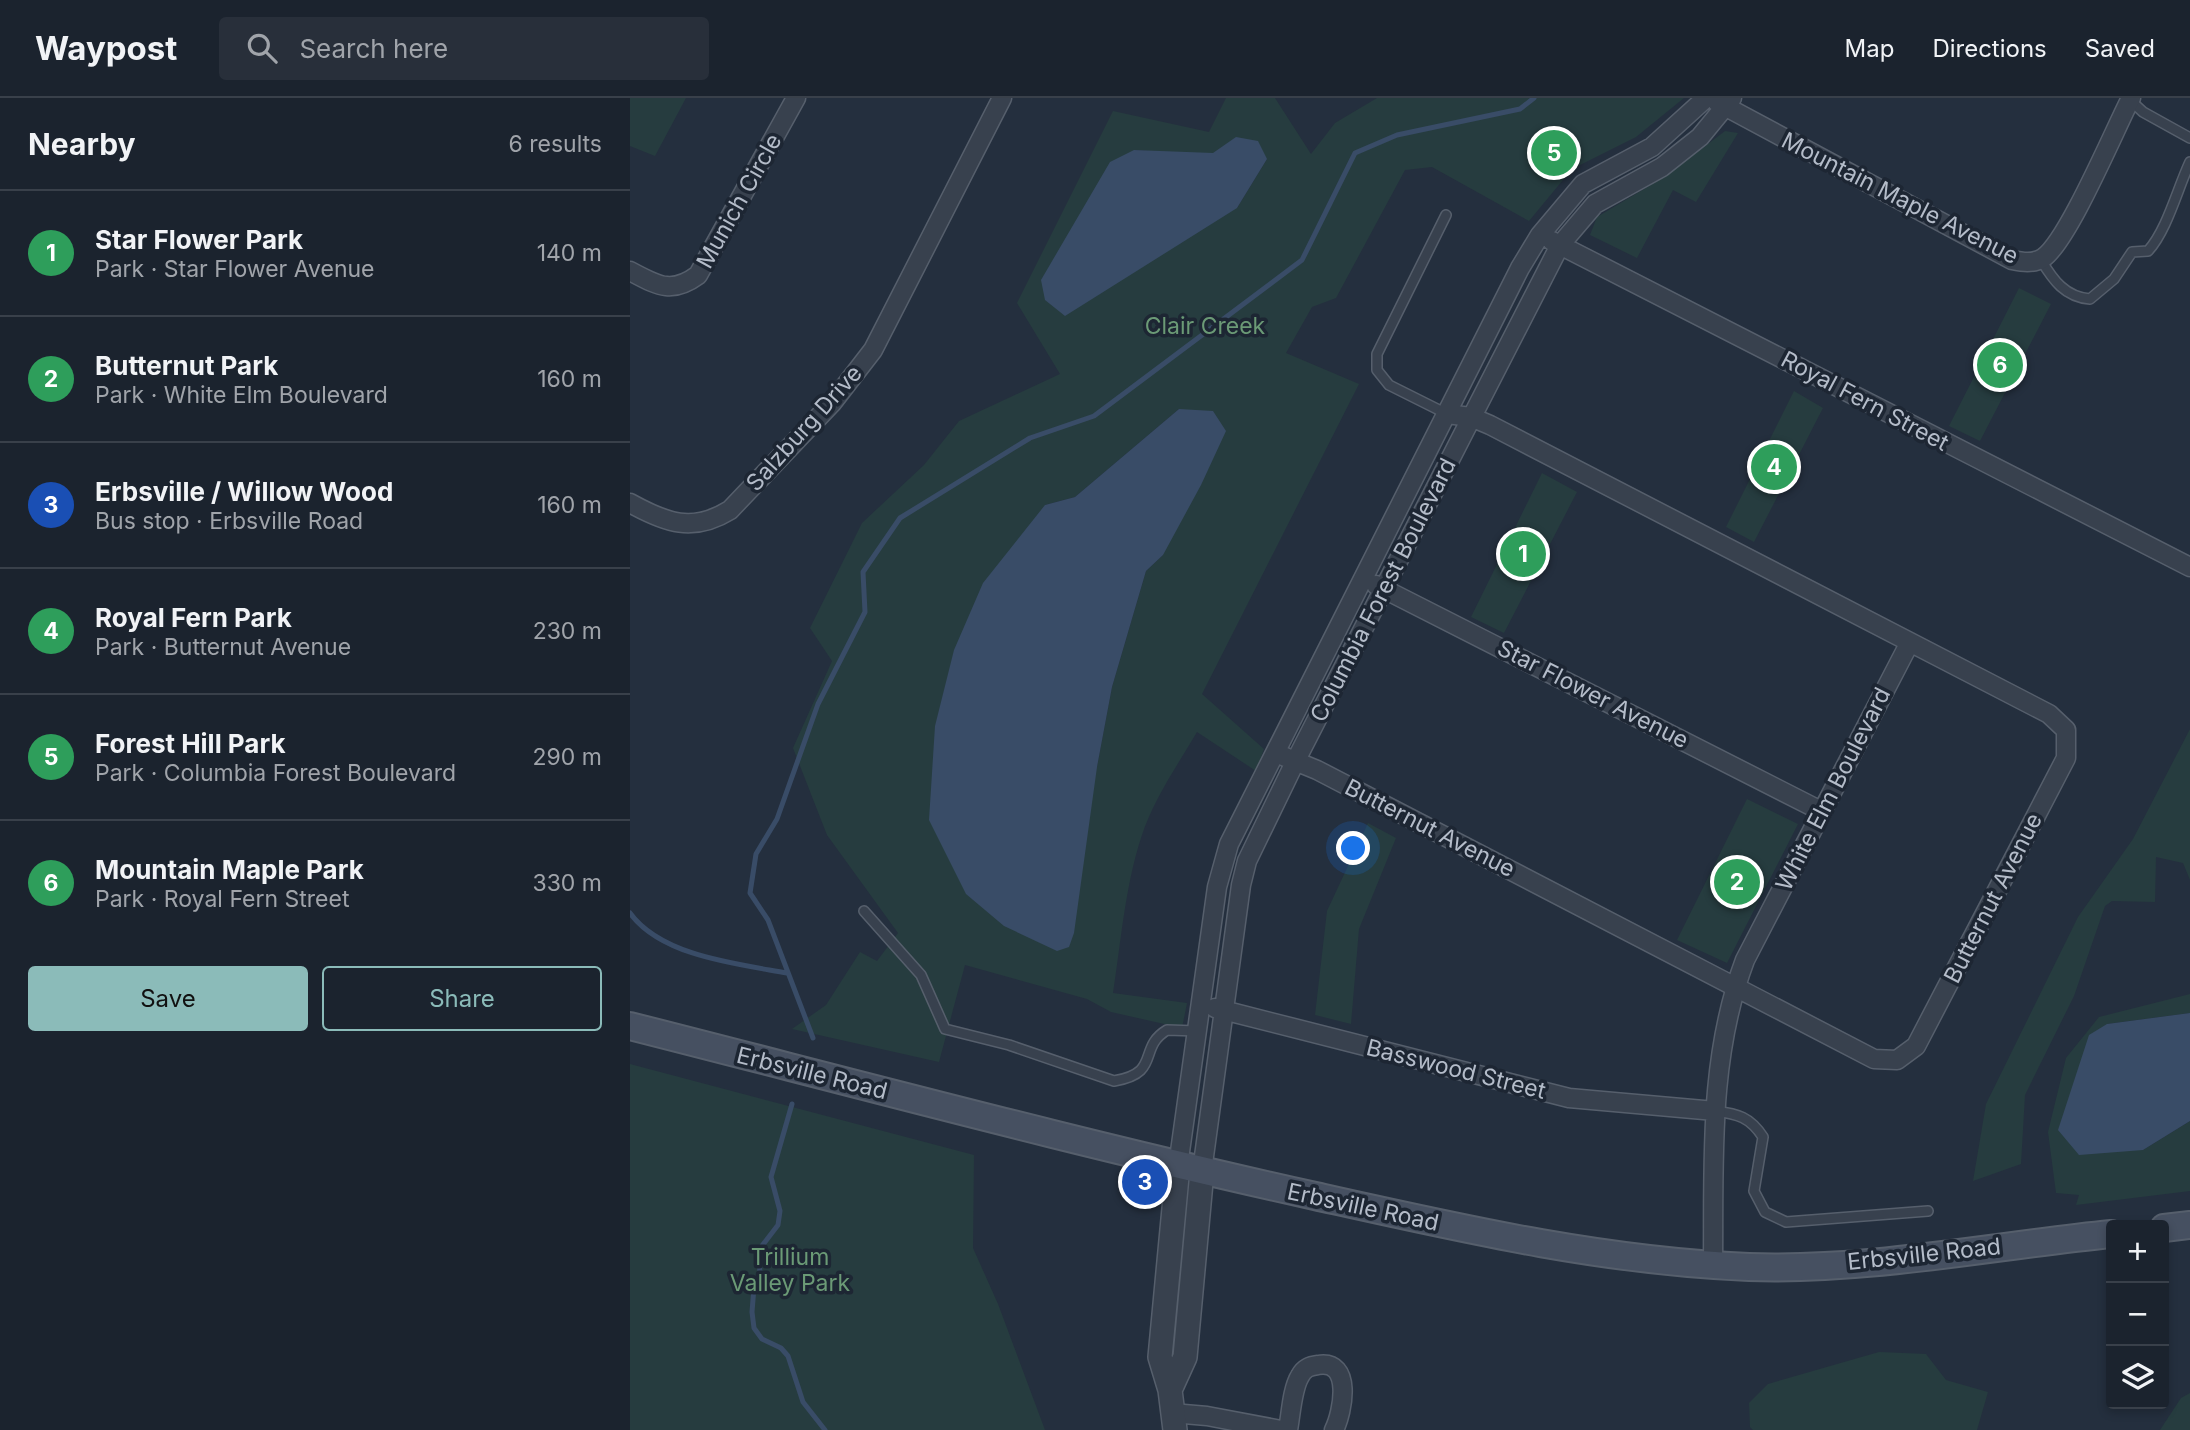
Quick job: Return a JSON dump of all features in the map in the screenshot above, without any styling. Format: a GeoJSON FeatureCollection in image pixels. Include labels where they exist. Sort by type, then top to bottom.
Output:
{"type":"FeatureCollection","features":[{"type":"Feature","properties":{"kind":"main road","name":"Erbsville Road"},"geometry":{"type":"LineString","coordinates":[[630,1026],[1190,1168],[1539,1244],[1713,1265],[1755,1267],[1863,1263],[2106,1235]]}},
{"type":"Feature","properties":{"kind":"main road"},"geometry":{"type":"LineString","coordinates":[[2169,1227],[2190,1225]]}},
{"type":"Feature","properties":{"kind":"street","name":"Munich Circle"},"geometry":{"type":"LineString","coordinates":[[630,271],[670,288],[685,285],[698,275],[796,98]]}},
{"type":"Feature","properties":{"kind":"street","name":"Salzburg Drive"},"geometry":{"type":"LineString","coordinates":[[630,503],[673,524],[688,526],[718,517],[730,510],[832,403],[873,350],[1002,98]]}},
{"type":"Feature","properties":{"kind":"street","name":"Mountain Maple Avenue"},"geometry":{"type":"LineString","coordinates":[[1719,100],[2012,260],[2026,263],[2041,260],[2060,240],[2129,99]]}},
{"type":"Feature","properties":{"kind":"street","name":"Columbia Forest Boulevard"},"geometry":{"type":"LineString","coordinates":[[1190,1168],[1198,1031],[1217,887],[1230,844],[1540,235],[1583,184],[1652,147],[1719,100]]}},
{"type":"Feature","properties":{"kind":"street","name":"Columbia Forest Boulevard"},"geometry":{"type":"LineString","coordinates":[[1190,1168],[1224,1010],[1241,885],[1247,861],[1296,760],[1560,245],[1595,204],[1662,167],[1700,137],[1719,100]]}},
{"type":"Feature","properties":{"kind":"street","name":"Royal Fern Street"},"geometry":{"type":"LineString","coordinates":[[1540,235],[2190,567]]}},
{"type":"Feature","properties":{"kind":"street","name":"Butternut Avenue"},"geometry":{"type":"LineString","coordinates":[[1278,754],[1296,760],[1874,1059],[1897,1060],[1916,1046],[2066,758],[2066,730],[2049,713],[1471,417],[1447,414]]}},
{"type":"Feature","properties":{"kind":"street","name":"Star Flower Avenue"},"geometry":{"type":"LineString","coordinates":[[1363,579],[1821,811]]}},
{"type":"Feature","properties":{"kind":"street","name":"White Elm Boulevard"},"geometry":{"type":"LineString","coordinates":[[1713,1265],[1715,1111],[1721,1047],[1735,985],[1745,960],[1821,811],[1910,642]]}},
{"type":"Feature","properties":{"kind":"street","name":"Basswood Street"},"geometry":{"type":"LineString","coordinates":[[1202,1004],[1569,1098],[1715,1111]]}},
{"type":"Feature","properties":{"kind":"street"},"geometry":{"type":"LineString","coordinates":[[1190,1168],[1185,1357],[1172,1411],[1281,1430]]}},
{"type":"Feature","properties":{"kind":"street"},"geometry":{"type":"LineString","coordinates":[[1289,1430],[1299,1377],[1308,1366],[1325,1364],[1337,1370],[1343,1386],[1339,1420],[1334,1430]]}},
{"type":"Feature","properties":{"kind":"lane"},"geometry":{"type":"LineString","coordinates":[[2129,99],[2190,138]]}},
{"type":"Feature","properties":{"kind":"lane"},"geometry":{"type":"LineString","coordinates":[[2041,260],[2061,289],[2078,298],[2090,299],[2114,279],[2132,252],[2148,251],[2161,236],[2164,221],[2190,162]]}},
{"type":"Feature","properties":{"kind":"lane"},"geometry":{"type":"LineString","coordinates":[[1446,215],[1377,354],[1377,370],[1389,385],[1447,414]]}},
{"type":"Feature","properties":{"kind":"lane"},"geometry":{"type":"LineString","coordinates":[[864,911],[921,975],[945,1030],[1009,1045],[1114,1081],[1132,1078],[1144,1069],[1153,1044],[1167,1030],[1198,1031]]}},
{"type":"Feature","properties":{"kind":"lane"},"geometry":{"type":"LineString","coordinates":[[1715,1111],[1741,1115],[1754,1123],[1763,1137],[1754,1191],[1765,1212],[1786,1222],[1928,1211]]}},
{"type":"Feature","properties":{"kind":"green space"},"geometry":{"type":"Polygon","coordinates":[[[630,98],[686,98],[655,156],[630,146],[630,98]]]}},
{"type":"Feature","properties":{"kind":"green space","name":"Clair Creek"},"geometry":{"type":"Polygon","coordinates":[[[1226,98],[1275,98],[1311,154],[1335,123],[1377,98],[1684,98],[1636,137],[1572,169],[1529,221],[1432,167],[1405,170],[1336,298],[1312,307],[1286,353],[1359,384],[1202,694],[1264,749],[1256,771],[1197,732],[1152,810],[1141,838],[1127,895],[1113,993],[1187,1003],[1182,1028],[1111,1012],[1087,999],[965,965],[939,1062],[792,1029],[826,1005],[860,952],[877,961],[898,933],[827,835],[793,748],[832,661],[810,628],[862,523],[924,465],[959,421],[1060,374],[1017,303],[1113,111],[1209,132],[1226,98]],[[1134,150],[1237,208],[1267,159],[1134,150]],[[1179,409],[1075,497],[1045,505],[1097,767],[1112,687],[1146,571],[1163,555],[1179,409]]]}},
{"type":"Feature","properties":{"kind":"green space"},"geometry":{"type":"Polygon","coordinates":[[[1725,131],[1738,133],[1696,202],[1673,190],[1637,258],[1590,235],[1597,217],[1666,176],[1725,131]]]}},
{"type":"Feature","properties":{"kind":"green space"},"geometry":{"type":"Polygon","coordinates":[[[2019,288],[2051,304],[1980,441],[1949,426],[2019,288]]]}},
{"type":"Feature","properties":{"kind":"green space"},"geometry":{"type":"Polygon","coordinates":[[[1794,391],[1823,408],[1754,542],[1726,527],[1794,391]]]}},
{"type":"Feature","properties":{"kind":"green space"},"geometry":{"type":"Polygon","coordinates":[[[1542,473],[1577,492],[1504,633],[1471,617],[1542,473]]]}},
{"type":"Feature","properties":{"kind":"green space"},"geometry":{"type":"Polygon","coordinates":[[[2190,729],[2190,880],[2183,863],[2156,857],[2155,902],[2112,901],[2105,906],[2074,996],[2025,1095],[2021,1164],[1973,1181],[1986,1104],[2078,917],[2133,839],[2190,729]]]}},
{"type":"Feature","properties":{"kind":"green space"},"geometry":{"type":"Polygon","coordinates":[[[1747,799],[1798,824],[1727,963],[1677,940],[1747,799]]]}},
{"type":"Feature","properties":{"kind":"green space"},"geometry":{"type":"Polygon","coordinates":[[[1368,823],[1396,838],[1359,929],[1351,1024],[1315,1015],[1327,911],[1368,823]]]}},
{"type":"Feature","properties":{"kind":"green space"},"geometry":{"type":"Polygon","coordinates":[[[2190,994],[2190,1013],[2107,1024],[2143,1150],[2190,1121],[2190,1191],[2076,1205],[2079,1195],[2056,1193],[2048,1132],[2066,1058],[2099,1017],[2190,994]]]}},
{"type":"Feature","properties":{"kind":"green space","name":"Trillium Valley Park"},"geometry":{"type":"Polygon","coordinates":[[[630,1064],[974,1155],[973,1248],[998,1304],[1045,1430],[630,1430],[630,1064]]]}},
{"type":"Feature","properties":{"kind":"green space"},"geometry":{"type":"Polygon","coordinates":[[[1879,1352],[1926,1354],[1946,1380],[1988,1392],[1977,1430],[1753,1430],[1750,1427],[1749,1403],[1768,1384],[1879,1352]]]}},
{"type":"Feature","properties":{"kind":"green space"},"geometry":{"type":"Polygon","coordinates":[[[2190,1393],[2190,1430],[2160,1430],[2181,1398],[2190,1393]]]}},
{"type":"Feature","properties":{"kind":"water"},"geometry":{"type":"Polygon","coordinates":[[[1236,137],[1258,141],[1267,159],[1237,208],[1065,316],[1045,300],[1041,280],[1110,162],[1134,150],[1213,153],[1236,137]]]}},
{"type":"Feature","properties":{"kind":"water"},"geometry":{"type":"Polygon","coordinates":[[[1179,409],[1213,411],[1226,431],[1201,485],[1163,555],[1146,571],[1112,687],[1097,767],[1074,933],[1069,947],[1057,951],[1004,926],[966,894],[929,820],[935,726],[954,650],[983,583],[1045,505],[1075,497],[1179,409]]]}},
{"type":"Feature","properties":{"kind":"water"},"geometry":{"type":"Polygon","coordinates":[[[2190,1013],[2190,1121],[2143,1150],[2079,1155],[2058,1130],[2089,1035],[2107,1024],[2190,1013]]]}},
{"type":"Feature","properties":{"kind":"waterway"},"geometry":{"type":"LineString","coordinates":[[813,1038],[768,920],[750,893],[756,854],[777,819],[818,704],[865,612],[863,572],[900,518],[1030,438],[1094,416],[1302,260],[1355,153],[1397,135],[1520,109],[1534,98]]}},
{"type":"Feature","properties":{"kind":"waterway"},"geometry":{"type":"LineString","coordinates":[[630,913],[644,928],[680,949],[701,956],[787,973]]}},
{"type":"Feature","properties":{"kind":"waterway","name":"Clair Creek"},"geometry":{"type":"LineString","coordinates":[[792,1104],[771,1177],[780,1211],[778,1225],[758,1251],[760,1272],[754,1287],[752,1312],[754,1328],[762,1339],[781,1348],[788,1356],[803,1402],[825,1430]]}},
{"type":"Feature","properties":{"kind":"place","name":"Forest Hill Park"},"geometry":{"type":"Point","coordinates":[1554,153]}},
{"type":"Feature","properties":{"kind":"place","name":"Mountain Maple Park"},"geometry":{"type":"Point","coordinates":[2000,365]}},
{"type":"Feature","properties":{"kind":"place","name":"Royal Fern Park"},"geometry":{"type":"Point","coordinates":[1774,467]}},
{"type":"Feature","properties":{"kind":"place","name":"Star Flower Park"},"geometry":{"type":"Point","coordinates":[1523,554]}},
{"type":"Feature","properties":{"kind":"place","name":"Butternut Park"},"geometry":{"type":"Point","coordinates":[1737,882]}},
{"type":"Feature","properties":{"kind":"place","name":"Erbsville / Willow Wood"},"geometry":{"type":"Point","coordinates":[1145,1182]}}]}
